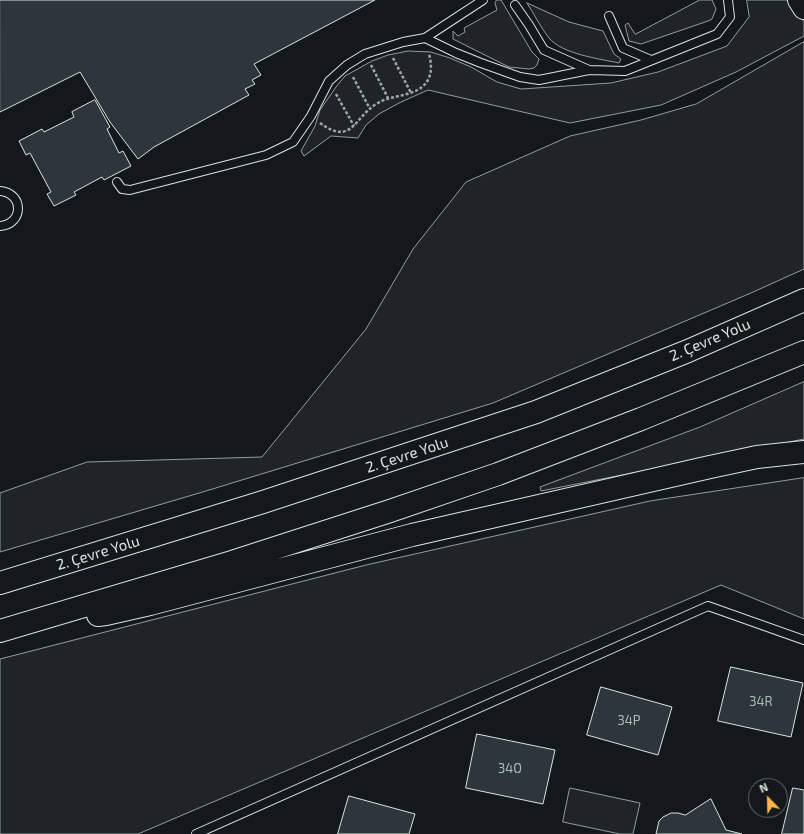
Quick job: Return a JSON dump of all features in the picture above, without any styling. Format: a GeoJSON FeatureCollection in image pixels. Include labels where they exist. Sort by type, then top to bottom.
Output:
{"type":"FeatureCollection","features":[{"type":"Feature","properties":{"kind":"main road"},"geometry":{"type":"LineString","coordinates":[[799,0],[804,8]]}},
{"type":"Feature","properties":{"kind":"main road","name":"2. Çevre Yolu"},"geometry":{"type":"LineString","coordinates":[[0,583],[263,502],[536,412],[688,350],[799,302]]}},
{"type":"Feature","properties":{"kind":"main road"},"geometry":{"type":"LineString","coordinates":[[0,631],[232,562],[390,511],[498,474],[641,419],[804,352]]}},
{"type":"Feature","properties":{"kind":"main road"},"geometry":{"type":"LineString","coordinates":[[45,618],[106,614],[150,604],[419,533],[757,457],[804,452]]}},
{"type":"Feature","properties":{"kind":"lane"},"geometry":{"type":"LineString","coordinates":[[117,182],[122,189],[130,190],[266,155],[294,142],[311,116],[329,81],[347,65],[365,54],[403,42],[425,38],[482,0]]}},
{"type":"Feature","properties":{"kind":"lane"},"geometry":{"type":"LineString","coordinates":[[425,38],[462,56],[520,77],[539,80],[588,70],[625,71],[717,34],[730,17],[728,0]]}},
{"type":"Feature","properties":{"kind":"lane"},"geometry":{"type":"LineString","coordinates":[[515,5],[530,25],[544,50],[588,70]]}},
{"type":"Feature","properties":{"kind":"lane"},"geometry":{"type":"LineString","coordinates":[[609,16],[623,48],[651,60]]}},
{"type":"Feature","properties":{"kind":"lane"},"geometry":{"type":"LineString","coordinates":[[0,191],[5,191],[15,198],[18,203],[18,209],[17,215],[10,224],[0,226]]}},
{"type":"Feature","properties":{"kind":"lane"},"geometry":{"type":"LineString","coordinates":[[196,834],[708,606],[804,640]]}},
{"type":"Feature","properties":{"kind":"path"},"geometry":{"type":"LineString","coordinates":[[311,116],[336,131],[344,132],[354,126],[370,108],[377,103],[388,98],[411,93],[421,88],[429,80],[432,64],[425,38]]}},
{"type":"Feature","properties":{"kind":"path"},"geometry":{"type":"LineString","coordinates":[[387,47],[411,93]]}},
{"type":"Feature","properties":{"kind":"path"},"geometry":{"type":"LineString","coordinates":[[365,54],[388,98]]}},
{"type":"Feature","properties":{"kind":"path"},"geometry":{"type":"LineString","coordinates":[[347,65],[370,108]]}},
{"type":"Feature","properties":{"kind":"path"},"geometry":{"type":"LineString","coordinates":[[329,81],[354,126]]}},
{"type":"Feature","properties":{"kind":"shaded area"},"geometry":{"type":"Polygon","coordinates":[[[497,0],[501,0],[532,52],[539,59],[534,68],[509,67],[453,39],[453,31],[458,36],[465,32],[464,28],[497,10],[495,3],[497,0]]]}},
{"type":"Feature","properties":{"kind":"shaded area"},"geometry":{"type":"Polygon","coordinates":[[[700,0],[712,0],[716,9],[712,19],[641,44],[629,41],[625,25],[628,23],[635,34],[700,0]]]}},
{"type":"Feature","properties":{"kind":"shaded area"},"geometry":{"type":"Polygon","coordinates":[[[747,0],[790,0],[804,22],[804,36],[736,72],[661,105],[570,123],[428,90],[379,114],[366,125],[358,138],[331,136],[304,156],[301,151],[315,126],[320,110],[345,76],[372,61],[388,55],[408,51],[431,52],[471,67],[497,82],[521,89],[611,83],[658,72],[727,46],[749,17],[747,0]]]}},
{"type":"Feature","properties":{"kind":"shaded area"},"geometry":{"type":"Polygon","coordinates":[[[527,3],[569,22],[603,31],[614,54],[621,59],[619,63],[592,58],[572,52],[555,44],[546,34],[527,3]]]}},
{"type":"Feature","properties":{"kind":"shaded area"},"geometry":{"type":"Polygon","coordinates":[[[804,42],[804,269],[493,403],[206,491],[0,552],[0,493],[87,462],[262,457],[366,329],[413,249],[466,182],[570,136],[641,120],[696,104],[804,42]]]}},
{"type":"Feature","properties":{"kind":"shaded area"},"geometry":{"type":"Polygon","coordinates":[[[804,382],[804,439],[541,491],[540,487],[700,427],[804,382]]]}},
{"type":"Feature","properties":{"kind":"shaded area"},"geometry":{"type":"Polygon","coordinates":[[[804,478],[804,619],[721,585],[138,834],[0,834],[0,659],[366,565],[650,501],[804,478]]]}},
{"type":"Feature","properties":{"kind":"shaded area"},"geometry":{"type":"Polygon","coordinates":[[[570,788],[640,803],[633,834],[620,834],[563,822],[570,788]]]}},
{"type":"Feature","properties":{"kind":"building"},"geometry":{"type":"Polygon","coordinates":[[[0,0],[375,0],[254,64],[261,75],[252,80],[255,84],[245,89],[249,95],[154,147],[138,159],[110,122],[80,72],[0,112],[0,0]]]}},
{"type":"Feature","properties":{"kind":"building"},"geometry":{"type":"Polygon","coordinates":[[[95,100],[110,127],[107,129],[119,153],[123,151],[131,166],[104,180],[102,177],[74,192],[76,195],[54,206],[47,194],[51,192],[30,153],[26,155],[19,141],[42,129],[44,132],[74,117],[72,112],[95,100]]]}},
{"type":"Feature","properties":{"kind":"building"},"geometry":{"type":"Polygon","coordinates":[[[731,667],[803,683],[791,737],[718,721],[731,667]]]}},
{"type":"Feature","properties":{"kind":"building"},"geometry":{"type":"Polygon","coordinates":[[[601,687],[672,707],[658,755],[587,735],[601,687]]]}},
{"type":"Feature","properties":{"kind":"building"},"geometry":{"type":"Polygon","coordinates":[[[477,734],[555,750],[543,804],[466,788],[477,734]]]}},
{"type":"Feature","properties":{"kind":"building"},"geometry":{"type":"Polygon","coordinates":[[[793,788],[804,790],[804,834],[782,834],[786,818],[788,818],[788,809],[793,788]]]}},
{"type":"Feature","properties":{"kind":"building"},"geometry":{"type":"Polygon","coordinates":[[[349,796],[415,814],[409,834],[338,834],[349,796]]]}},
{"type":"Feature","properties":{"kind":"building"},"geometry":{"type":"Polygon","coordinates":[[[711,799],[726,830],[742,834],[656,834],[659,821],[663,817],[671,813],[685,815],[711,799]]]}}]}
